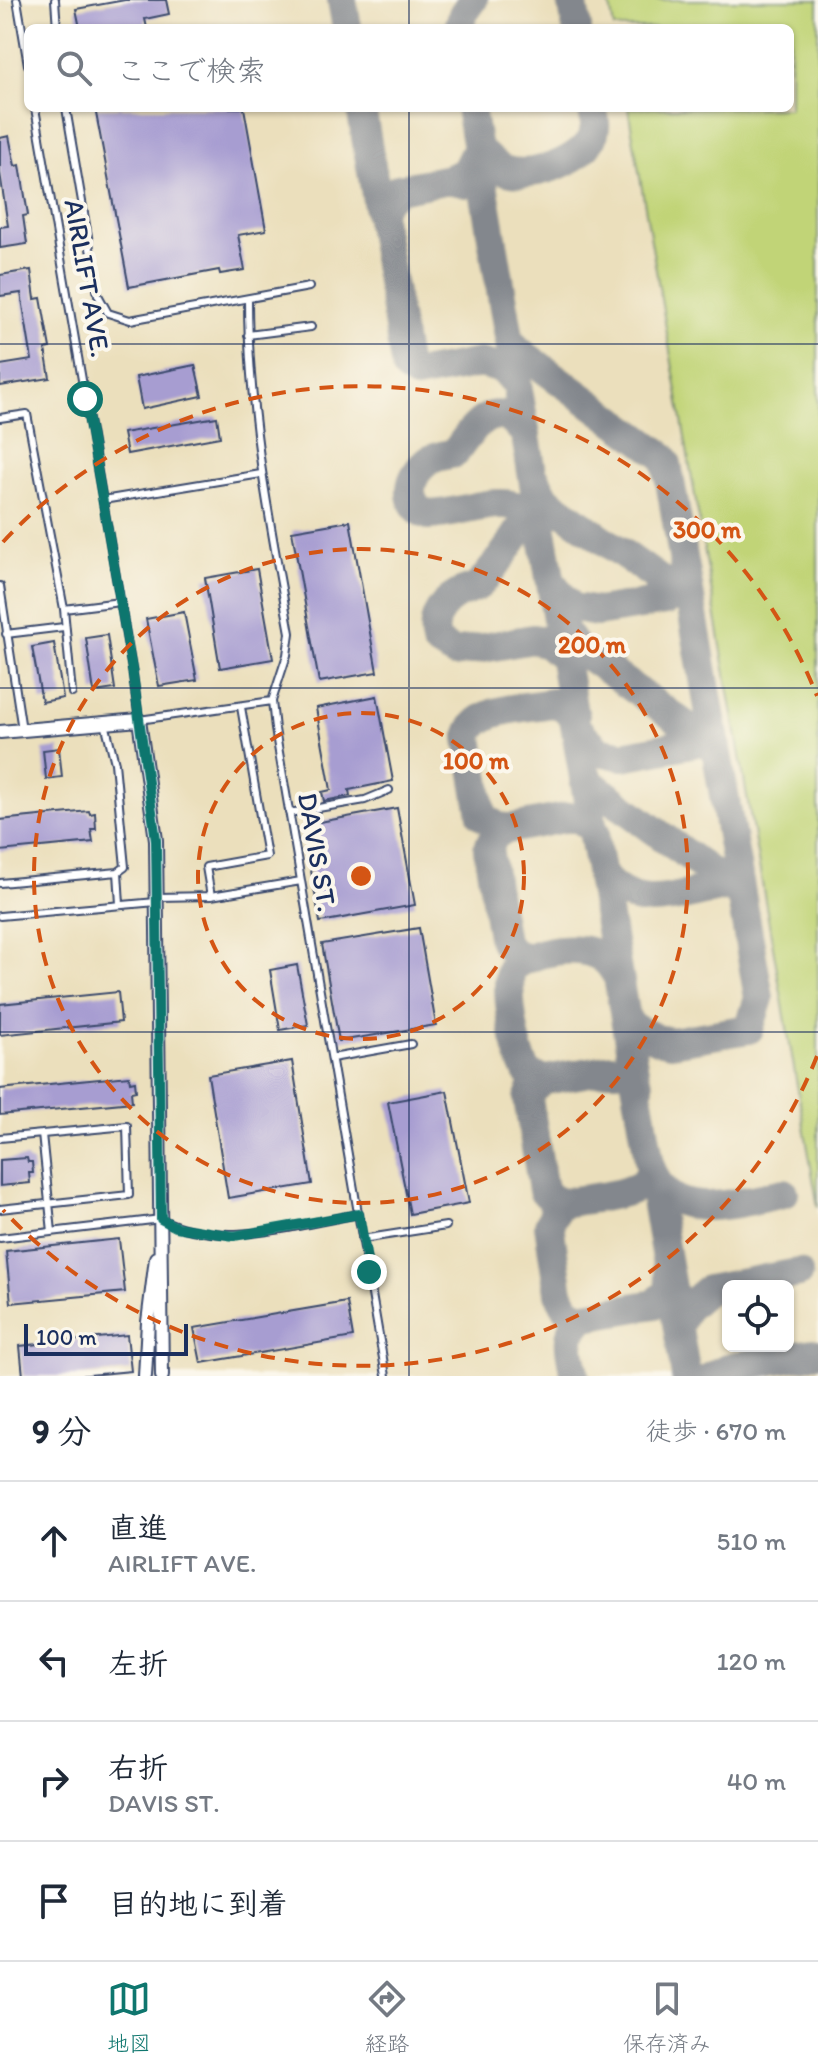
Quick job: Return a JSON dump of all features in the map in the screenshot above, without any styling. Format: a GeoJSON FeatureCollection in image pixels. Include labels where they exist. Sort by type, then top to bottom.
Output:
{"type":"FeatureCollection","features":[{"type":"Feature","properties":{"kind":"street"},"geometry":{"type":"LineString","coordinates":[[0,732],[139,720]]}},
{"type":"Feature","properties":{"kind":"street","name":"AIRLIFT AVE."},"geometry":{"type":"LineString","coordinates":[[139,720],[156,840],[162,1376]]}},
{"type":"Feature","properties":{"kind":"street","name":"AIRLIFT AVE."},"geometry":{"type":"LineString","coordinates":[[145,1376],[148,1322],[161,1219]]}},
{"type":"Feature","properties":{"kind":"lane"},"geometry":{"type":"LineString","coordinates":[[17,0],[24,41]]}},
{"type":"Feature","properties":{"kind":"lane"},"geometry":{"type":"LineString","coordinates":[[55,0],[57,24]]}},
{"type":"Feature","properties":{"kind":"lane","name":"AIRLIFT AVE."},"geometry":{"type":"LineString","coordinates":[[36,112],[139,720]]}},
{"type":"Feature","properties":{"kind":"lane"},"geometry":{"type":"LineString","coordinates":[[67,112],[98,295],[108,313],[130,320],[309,287]]}},
{"type":"Feature","properties":{"kind":"lane","name":"DAVIS ST."},"geometry":{"type":"LineString","coordinates":[[248,300],[248,335],[261,474],[290,633],[287,655],[272,701],[386,1376]]}},
{"type":"Feature","properties":{"kind":"lane"},"geometry":{"type":"LineString","coordinates":[[248,335],[311,327]]}},
{"type":"Feature","properties":{"kind":"lane"},"geometry":{"type":"LineString","coordinates":[[0,418],[27,414],[64,609],[72,693]]}},
{"type":"Feature","properties":{"kind":"lane"},"geometry":{"type":"LineString","coordinates":[[103,500],[261,474]]}},
{"type":"Feature","properties":{"kind":"lane"},"geometry":{"type":"LineString","coordinates":[[0,590],[22,730]]}},
{"type":"Feature","properties":{"kind":"lane"},"geometry":{"type":"LineString","coordinates":[[64,609],[120,602]]}},
{"type":"Feature","properties":{"kind":"lane"},"geometry":{"type":"LineString","coordinates":[[6,634],[64,627]]}},
{"type":"Feature","properties":{"kind":"lane"},"geometry":{"type":"LineString","coordinates":[[139,720],[272,701]]}},
{"type":"Feature","properties":{"kind":"lane"},"geometry":{"type":"LineString","coordinates":[[211,896],[206,867],[267,856],[241,707]]}},
{"type":"Feature","properties":{"kind":"lane"},"geometry":{"type":"LineString","coordinates":[[0,883],[118,872],[125,867],[115,763],[105,723]]}},
{"type":"Feature","properties":{"kind":"lane"},"geometry":{"type":"LineString","coordinates":[[289,813],[365,800],[389,790]]}},
{"type":"Feature","properties":{"kind":"lane"},"geometry":{"type":"LineString","coordinates":[[118,872],[120,904]]}},
{"type":"Feature","properties":{"kind":"lane"},"geometry":{"type":"LineString","coordinates":[[0,916],[211,896],[301,881]]}},
{"type":"Feature","properties":{"kind":"lane"},"geometry":{"type":"LineString","coordinates":[[332,1058],[411,1044]]}},
{"type":"Feature","properties":{"kind":"lane"},"geometry":{"type":"LineString","coordinates":[[0,1138],[127,1126],[129,1195],[0,1209]]}},
{"type":"Feature","properties":{"kind":"lane"},"geometry":{"type":"LineString","coordinates":[[42,1134],[52,1232]]}},
{"type":"Feature","properties":{"kind":"lane"},"geometry":{"type":"LineString","coordinates":[[0,1238],[161,1219],[176,1227],[234,1236],[359,1214]]}},
{"type":"Feature","properties":{"kind":"lane"},"geometry":{"type":"LineString","coordinates":[[362,1239],[446,1226]]}},
{"type":"Feature","properties":{"kind":"green space"},"geometry":{"type":"Polygon","coordinates":[[[609,0],[818,0],[818,1207],[629,112],[794,112],[794,24],[613,24],[609,0]]]}},
{"type":"Feature","properties":{"kind":"building"},"geometry":{"type":"Polygon","coordinates":[[[125,0],[166,0],[169,14],[145,19],[146,24],[79,24],[76,9],[125,0]]]}},
{"type":"Feature","properties":{"kind":"building"},"geometry":{"type":"Polygon","coordinates":[[[96,112],[245,112],[266,230],[238,235],[245,270],[220,274],[219,270],[129,287],[96,112]]]}},
{"type":"Feature","properties":{"kind":"building"},"geometry":{"type":"Polygon","coordinates":[[[9,136],[15,166],[20,165],[28,215],[23,216],[27,244],[0,248],[0,227],[8,226],[0,173],[0,138],[9,136]]]}},
{"type":"Feature","properties":{"kind":"building"},"geometry":{"type":"Polygon","coordinates":[[[31,270],[35,299],[41,298],[50,348],[45,349],[50,378],[0,386],[0,365],[32,360],[21,293],[0,296],[0,275],[31,270]]]}},
{"type":"Feature","properties":{"kind":"building"},"geometry":{"type":"Polygon","coordinates":[[[195,365],[202,396],[142,409],[136,377],[195,365]]]}},
{"type":"Feature","properties":{"kind":"building"},"geometry":{"type":"Polygon","coordinates":[[[217,417],[220,437],[127,454],[123,433],[217,417]]]}},
{"type":"Feature","properties":{"kind":"building"},"geometry":{"type":"Polygon","coordinates":[[[350,521],[377,672],[319,682],[292,531],[350,521]]]}},
{"type":"Feature","properties":{"kind":"building"},"geometry":{"type":"Polygon","coordinates":[[[257,569],[273,659],[220,668],[205,578],[257,569]]]}},
{"type":"Feature","properties":{"kind":"building"},"geometry":{"type":"Polygon","coordinates":[[[184,612],[197,680],[159,686],[146,619],[184,612]]]}},
{"type":"Feature","properties":{"kind":"building"},"geometry":{"type":"Polygon","coordinates":[[[107,635],[115,689],[94,692],[86,638],[107,635]]]}},
{"type":"Feature","properties":{"kind":"building"},"geometry":{"type":"Polygon","coordinates":[[[54,643],[63,698],[42,702],[32,647],[54,643]]]}},
{"type":"Feature","properties":{"kind":"building"},"geometry":{"type":"Polygon","coordinates":[[[377,696],[393,781],[349,790],[350,796],[324,801],[322,792],[331,790],[316,708],[377,696]]]}},
{"type":"Feature","properties":{"kind":"building"},"geometry":{"type":"Polygon","coordinates":[[[59,748],[62,777],[46,779],[43,750],[59,748]]]}},
{"type":"Feature","properties":{"kind":"building"},"geometry":{"type":"Polygon","coordinates":[[[397,808],[415,905],[320,922],[303,825],[397,808]]]}},
{"type":"Feature","properties":{"kind":"building"},"geometry":{"type":"Polygon","coordinates":[[[89,811],[90,814],[95,813],[96,829],[91,829],[93,842],[0,851],[0,820],[89,811]]]}},
{"type":"Feature","properties":{"kind":"building"},"geometry":{"type":"Polygon","coordinates":[[[419,928],[436,1025],[339,1041],[322,944],[419,928]]]}},
{"type":"Feature","properties":{"kind":"building"},"geometry":{"type":"Polygon","coordinates":[[[297,965],[308,1025],[280,1030],[270,970],[297,965]]]}},
{"type":"Feature","properties":{"kind":"building"},"geometry":{"type":"Polygon","coordinates":[[[118,992],[121,1022],[0,1035],[0,1004],[118,992]]]}},
{"type":"Feature","properties":{"kind":"building"},"geometry":{"type":"Polygon","coordinates":[[[292,1061],[312,1184],[228,1198],[208,1075],[292,1061]]]}},
{"type":"Feature","properties":{"kind":"building"},"geometry":{"type":"Polygon","coordinates":[[[129,1076],[130,1082],[135,1081],[136,1091],[131,1092],[132,1102],[0,1115],[0,1089],[129,1076]]]}},
{"type":"Feature","properties":{"kind":"building"},"geometry":{"type":"Polygon","coordinates":[[[447,1091],[469,1203],[410,1214],[388,1102],[447,1091]]]}},
{"type":"Feature","properties":{"kind":"building"},"geometry":{"type":"Polygon","coordinates":[[[27,1158],[28,1162],[32,1162],[30,1183],[0,1186],[0,1160],[27,1158]]]}},
{"type":"Feature","properties":{"kind":"building"},"geometry":{"type":"Polygon","coordinates":[[[119,1239],[125,1292],[11,1303],[6,1251],[119,1239]]]}},
{"type":"Feature","properties":{"kind":"building"},"geometry":{"type":"Polygon","coordinates":[[[347,1302],[353,1337],[201,1363],[194,1328],[347,1302]]]}},
{"type":"Feature","properties":{"kind":"building"},"geometry":{"type":"Polygon","coordinates":[[[127,1335],[131,1371],[78,1376],[23,1376],[20,1346],[127,1335]]]}},
{"type":"Feature","properties":{"kind":"taxiway"},"geometry":{"type":"LineString","coordinates":[[342,0],[346,24]]}},
{"type":"Feature","properties":{"kind":"taxiway"},"geometry":{"type":"LineString","coordinates":[[460,24],[473,0]]}},
{"type":"Feature","properties":{"kind":"taxiway"},"geometry":{"type":"LineString","coordinates":[[572,0],[576,24]]}},
{"type":"Feature","properties":{"kind":"taxiway"},"geometry":{"type":"LineString","coordinates":[[362,112],[406,368],[415,375],[480,363],[502,369],[517,384]]}},
{"type":"Feature","properties":{"kind":"taxiway"},"geometry":{"type":"LineString","coordinates":[[471,112],[686,1376]]}},
{"type":"Feature","properties":{"kind":"taxiway"},"geometry":{"type":"LineString","coordinates":[[449,179],[465,172],[477,148],[495,165],[507,171],[532,172],[560,164],[584,148],[591,138],[595,125],[593,112]]}},
{"type":"Feature","properties":{"kind":"taxiway"},"geometry":{"type":"LineString","coordinates":[[379,213],[385,200],[398,189],[449,179],[467,183]]}},
{"type":"Feature","properties":{"kind":"taxiway"},"geometry":{"type":"LineString","coordinates":[[510,341],[519,351],[663,456],[667,464],[759,998],[749,1029],[671,1042],[630,1026],[627,1019]]}},
{"type":"Feature","properties":{"kind":"taxiway"},"geometry":{"type":"LineString","coordinates":[[526,435],[505,417],[496,415],[487,418],[470,432],[455,453],[433,459],[423,466],[413,480],[411,497],[414,504],[428,515],[502,504],[529,512],[542,523]]}},
{"type":"Feature","properties":{"kind":"taxiway"},"geometry":{"type":"LineString","coordinates":[[535,478],[546,499],[684,597],[692,608]]}},
{"type":"Feature","properties":{"kind":"taxiway"},"geometry":{"type":"LineString","coordinates":[[537,496],[521,529],[486,577],[477,587],[451,599],[441,609],[436,621],[436,642],[454,653],[533,639],[547,643],[563,657]]}},
{"type":"Feature","properties":{"kind":"taxiway"},"geometry":{"type":"LineString","coordinates":[[552,583],[571,607],[597,612],[666,601],[684,581]]}},
{"type":"Feature","properties":{"kind":"taxiway"},"geometry":{"type":"LineString","coordinates":[[560,626],[575,647],[705,739],[716,751]]}},
{"type":"Feature","properties":{"kind":"taxiway"},"geometry":{"type":"LineString","coordinates":[[507,828],[497,827],[482,815],[469,738],[473,728],[480,720],[503,711],[552,703],[561,705],[575,716]]}},
{"type":"Feature","properties":{"kind":"taxiway"},"geometry":{"type":"LineString","coordinates":[[577,729],[600,751],[623,756],[697,742],[708,727]]}},
{"type":"Feature","properties":{"kind":"taxiway"},"geometry":{"type":"LineString","coordinates":[[585,773],[592,784],[741,895]]}},
{"type":"Feature","properties":{"kind":"taxiway"},"geometry":{"type":"LineString","coordinates":[[530,958],[512,952],[502,936],[488,849],[494,836],[503,830],[569,817],[581,819],[595,832]]}},
{"type":"Feature","properties":{"kind":"taxiway"},"geometry":{"type":"LineString","coordinates":[[602,875],[628,895],[656,900],[719,888],[728,879],[731,870]]}},
{"type":"Feature","properties":{"kind":"taxiway"},"geometry":{"type":"LineString","coordinates":[[545,1080],[528,1072],[519,1052],[510,1005],[511,968],[544,953],[583,951],[605,960],[620,981]]}},
{"type":"Feature","properties":{"kind":"taxiway"},"geometry":{"type":"LineString","coordinates":[[563,1203],[551,1199],[543,1190],[528,1099],[533,1088],[545,1080],[612,1068],[625,1070],[634,1076],[639,1086]]}},
{"type":"Feature","properties":{"kind":"taxiway"},"geometry":{"type":"LineString","coordinates":[[651,1170],[646,1179],[627,1191],[563,1203],[556,1209],[549,1225],[559,1293],[566,1307],[586,1316],[655,1304],[671,1289]]}},
{"type":"Feature","properties":{"kind":"taxiway"},"geometry":{"type":"LineString","coordinates":[[652,1171],[662,1188],[675,1199],[691,1205],[728,1204],[784,1193]]}},
{"type":"Feature","properties":{"kind":"taxiway"},"geometry":{"type":"LineString","coordinates":[[678,1327],[686,1308],[707,1290],[798,1273]]}},
{"type":"Feature","properties":{"kind":"taxiway"},"geometry":{"type":"LineString","coordinates":[[575,1376],[570,1335],[586,1316]]}},
{"type":"Feature","properties":{"kind":"taxiway"},"geometry":{"type":"LineString","coordinates":[[712,1376],[728,1368],[813,1353]]}},
{"type":"Feature","properties":{"kind":"route"},"geometry":{"type":"LineString","coordinates":[[85,399],[133,675],[156,840],[161,1219],[176,1227],[234,1236],[359,1214],[369,1272]]}}]}
